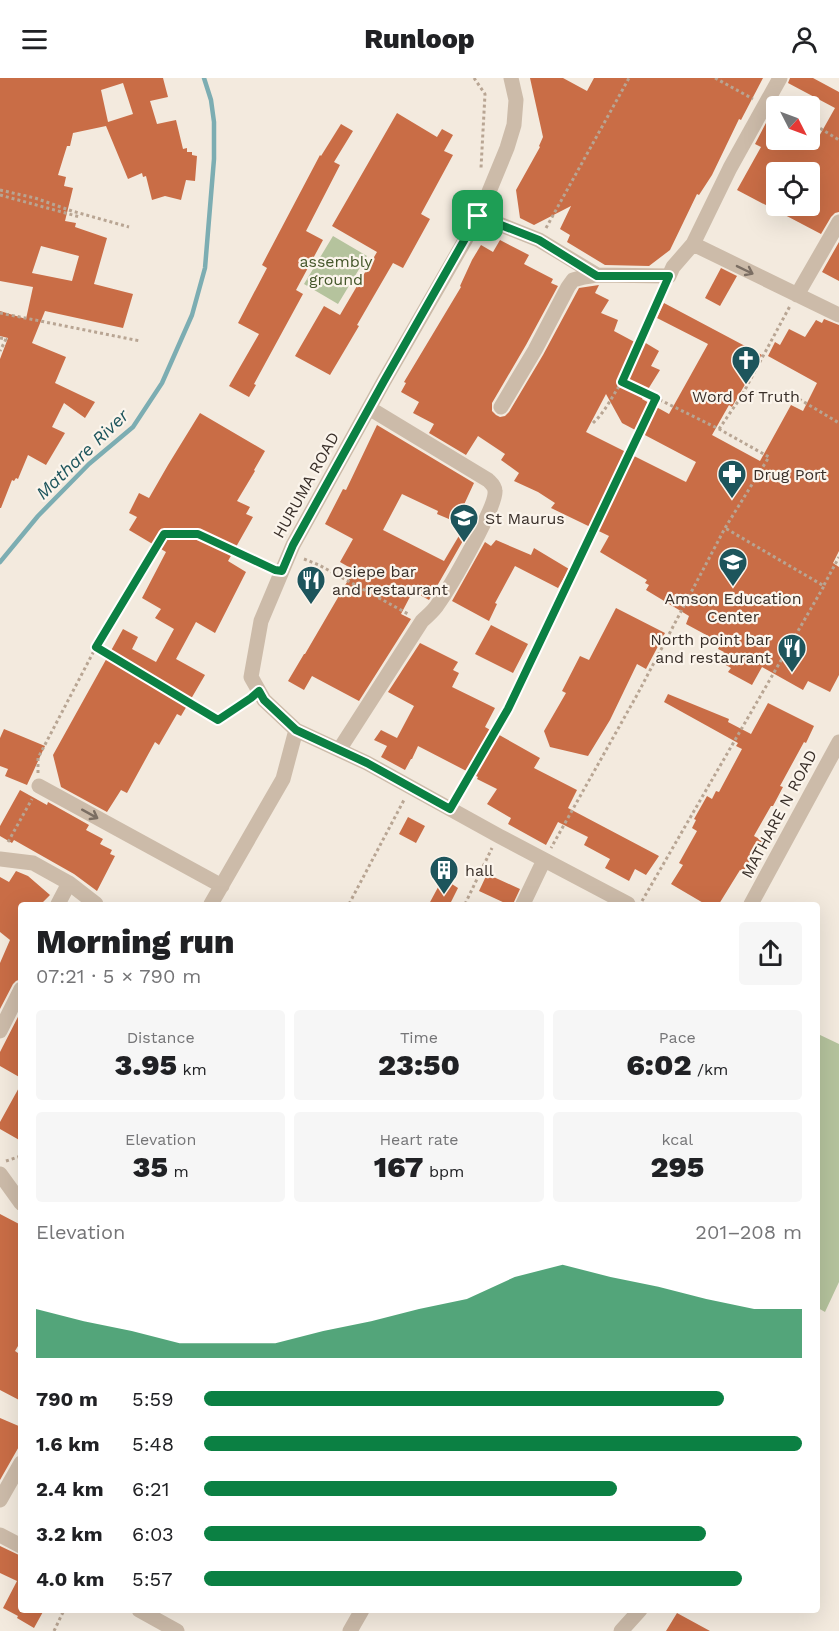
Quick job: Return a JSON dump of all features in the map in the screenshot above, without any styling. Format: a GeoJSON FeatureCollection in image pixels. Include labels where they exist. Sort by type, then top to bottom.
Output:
{"type":"FeatureCollection","features":[{"type":"Feature","properties":{"kind":"street","name":"HURUMA ROAD"},"geometry":{"type":"LineString","coordinates":[[511,78],[516,100],[514,124],[507,148],[478,216],[288,556],[261,621],[251,676],[264,700],[296,730],[367,763],[624,902]]}},
{"type":"Feature","properties":{"kind":"street"},"geometry":{"type":"LineString","coordinates":[[771,96],[780,78]]}},
{"type":"Feature","properties":{"kind":"street"},"geometry":{"type":"LineString","coordinates":[[501,407],[573,280],[597,276],[669,276],[673,267],[693,244],[730,168],[766,106]]}},
{"type":"Feature","properties":{"kind":"street"},"geometry":{"type":"LineString","coordinates":[[478,216],[539,240],[597,276]]}},
{"type":"Feature","properties":{"kind":"street"},"geometry":{"type":"LineString","coordinates":[[797,294],[839,222]]}},
{"type":"Feature","properties":{"kind":"street"},"geometry":{"type":"LineString","coordinates":[[693,244],[839,315]]}},
{"type":"Feature","properties":{"kind":"street"},"geometry":{"type":"LineString","coordinates":[[339,750],[422,621],[437,606],[454,579],[486,520],[495,498],[493,484],[488,480],[369,408]]}},
{"type":"Feature","properties":{"kind":"street"},"geometry":{"type":"LineString","coordinates":[[212,902],[283,779],[296,730]]}},
{"type":"Feature","properties":{"kind":"street","name":"MATHARE N ROAD"},"geometry":{"type":"LineString","coordinates":[[752,902],[839,742]]}},
{"type":"Feature","properties":{"kind":"street"},"geometry":{"type":"LineString","coordinates":[[39,786],[222,886]]}},
{"type":"Feature","properties":{"kind":"street"},"geometry":{"type":"LineString","coordinates":[[0,859],[33,863],[69,883],[93,902]]}},
{"type":"Feature","properties":{"kind":"street"},"geometry":{"type":"LineString","coordinates":[[524,902],[544,860]]}},
{"type":"Feature","properties":{"kind":"street"},"geometry":{"type":"LineString","coordinates":[[59,902],[69,883]]}},
{"type":"Feature","properties":{"kind":"street"},"geometry":{"type":"LineString","coordinates":[[0,1032],[18,995]]}},
{"type":"Feature","properties":{"kind":"street"},"geometry":{"type":"LineString","coordinates":[[0,1174],[18,1199]]}},
{"type":"Feature","properties":{"kind":"street"},"geometry":{"type":"LineString","coordinates":[[0,1500],[18,1467]]}},
{"type":"Feature","properties":{"kind":"street"},"geometry":{"type":"LineString","coordinates":[[0,1535],[18,1544]]}},
{"type":"Feature","properties":{"kind":"street"},"geometry":{"type":"LineString","coordinates":[[144,1613],[177,1631]]}},
{"type":"Feature","properties":{"kind":"street"},"geometry":{"type":"LineString","coordinates":[[350,1631],[360,1613]]}},
{"type":"Feature","properties":{"kind":"street"},"geometry":{"type":"LineString","coordinates":[[621,1631],[637,1613]]}},
{"type":"Feature","properties":{"kind":"path"},"geometry":{"type":"LineString","coordinates":[[474,78],[486,94],[481,171]]}},
{"type":"Feature","properties":{"kind":"path"},"geometry":{"type":"LineString","coordinates":[[539,240],[629,78]]}},
{"type":"Feature","properties":{"kind":"path"},"geometry":{"type":"LineString","coordinates":[[715,78],[766,106]]}},
{"type":"Feature","properties":{"kind":"path"},"geometry":{"type":"LineString","coordinates":[[820,128],[839,140]]}},
{"type":"Feature","properties":{"kind":"path"},"geometry":{"type":"LineString","coordinates":[[0,192],[80,217]]}},
{"type":"Feature","properties":{"kind":"path"},"geometry":{"type":"LineString","coordinates":[[0,192],[35,198],[129,227]]}},
{"type":"Feature","properties":{"kind":"path"},"geometry":{"type":"LineString","coordinates":[[593,423],[602,414],[622,382],[669,276]]}},
{"type":"Feature","properties":{"kind":"path"},"geometry":{"type":"LineString","coordinates":[[719,429],[741,397],[797,294]]}},
{"type":"Feature","properties":{"kind":"path"},"geometry":{"type":"LineString","coordinates":[[0,313],[140,341]]}},
{"type":"Feature","properties":{"kind":"path"},"geometry":{"type":"LineString","coordinates":[[0,338],[6,339],[0,351]]}},
{"type":"Feature","properties":{"kind":"path"},"geometry":{"type":"LineString","coordinates":[[544,860],[725,528],[769,457],[719,429],[622,382]]}},
{"type":"Feature","properties":{"kind":"path"},"geometry":{"type":"LineString","coordinates":[[450,809],[508,709],[656,398]]}},
{"type":"Feature","properties":{"kind":"path"},"geometry":{"type":"LineString","coordinates":[[799,399],[839,423]]}},
{"type":"Feature","properties":{"kind":"path"},"geometry":{"type":"LineString","coordinates":[[725,528],[824,586]]}},
{"type":"Feature","properties":{"kind":"path"},"geometry":{"type":"LineString","coordinates":[[8,842],[39,786],[38,758],[96,647],[164,534],[198,534],[275,570],[282,571]]}},
{"type":"Feature","properties":{"kind":"path"},"geometry":{"type":"LineString","coordinates":[[288,556],[302,558],[319,565],[422,621]]}},
{"type":"Feature","properties":{"kind":"path"},"geometry":{"type":"LineString","coordinates":[[641,902],[839,558]]}},
{"type":"Feature","properties":{"kind":"path"},"geometry":{"type":"LineString","coordinates":[[96,647],[218,720],[259,691]]}},
{"type":"Feature","properties":{"kind":"path"},"geometry":{"type":"LineString","coordinates":[[350,902],[410,787]]}},
{"type":"Feature","properties":{"kind":"path"},"geometry":{"type":"LineString","coordinates":[[466,902],[499,836]]}},
{"type":"Feature","properties":{"kind":"path"},"geometry":{"type":"LineString","coordinates":[[0,1163],[18,1157]]}},
{"type":"Feature","properties":{"kind":"path"},"geometry":{"type":"LineString","coordinates":[[54,1631],[63,1613]]}},
{"type":"Feature","properties":{"kind":"green space","name":"assembly ground"},"geometry":{"type":"Polygon","coordinates":[[[333,236],[367,256],[338,304],[304,284],[333,236]]]}},
{"type":"Feature","properties":{"kind":"green space"},"geometry":{"type":"Polygon","coordinates":[[[820,1035],[839,1044],[839,1282],[825,1312],[820,1309],[820,1035]]]}},
{"type":"Feature","properties":{"kind":"building"},"geometry":{"type":"Polygon","coordinates":[[[0,78],[163,78],[168,97],[150,101],[157,124],[176,120],[183,149],[187,148],[187,152],[192,152],[192,155],[197,156],[195,181],[186,180],[181,200],[165,196],[152,200],[146,176],[143,177],[142,173],[128,179],[106,126],[73,133],[58,175],[66,177],[64,186],[73,188],[65,221],[76,223],[75,227],[107,238],[94,284],[133,294],[123,328],[45,311],[32,343],[66,357],[55,383],[95,402],[85,418],[64,403],[52,427],[65,433],[46,465],[28,455],[18,479],[12,480],[1,508],[0,359],[8,338],[0,336],[0,311],[26,319],[33,287],[0,281],[0,78]],[[123,83],[101,90],[108,122],[133,114],[123,83]],[[41,246],[32,273],[72,281],[79,256],[41,246]]]}},
{"type":"Feature","properties":{"kind":"building"},"geometry":{"type":"Polygon","coordinates":[[[530,78],[563,78],[587,91],[594,78],[763,78],[741,120],[739,119],[712,175],[699,195],[697,194],[670,250],[649,266],[605,265],[567,242],[570,235],[560,229],[571,206],[534,225],[520,218],[516,190],[540,147],[543,137],[530,78]]]}},
{"type":"Feature","properties":{"kind":"building"},"geometry":{"type":"Polygon","coordinates":[[[790,78],[813,78],[839,92],[839,212],[831,217],[821,234],[787,216],[820,216],[820,162],[766,162],[766,205],[737,190],[761,147],[755,144],[766,123],[766,150],[820,150],[820,135],[835,108],[820,100],[820,96],[812,96],[788,83],[790,78]]]}},
{"type":"Feature","properties":{"kind":"building"},"geometry":{"type":"Polygon","coordinates":[[[397,113],[437,137],[442,129],[453,135],[444,151],[453,155],[421,214],[430,219],[403,268],[393,263],[330,375],[295,356],[324,306],[340,315],[377,252],[332,226],[397,113]]]}},
{"type":"Feature","properties":{"kind":"building"},"geometry":{"type":"Polygon","coordinates":[[[341,124],[353,131],[334,162],[340,165],[306,231],[323,240],[296,290],[303,294],[249,397],[229,386],[259,334],[238,323],[267,268],[262,265],[320,155],[341,124]]]}},
{"type":"Feature","properties":{"kind":"building"},"geometry":{"type":"Polygon","coordinates":[[[500,240],[529,255],[524,264],[553,279],[551,283],[558,286],[492,403],[492,411],[500,417],[509,412],[579,288],[599,285],[595,293],[609,300],[601,313],[618,320],[614,331],[642,346],[644,342],[659,351],[651,366],[660,370],[642,399],[669,414],[708,344],[657,318],[664,303],[762,355],[732,407],[729,405],[712,435],[760,461],[791,405],[803,411],[817,383],[768,356],[775,342],[780,345],[789,329],[805,337],[816,320],[822,323],[824,319],[839,325],[839,551],[833,563],[839,567],[839,675],[830,692],[808,681],[803,690],[762,667],[752,685],[728,672],[731,668],[719,661],[724,652],[718,649],[721,643],[686,624],[689,616],[646,590],[649,585],[645,583],[647,580],[600,552],[609,536],[551,508],[555,503],[514,481],[519,473],[501,460],[505,454],[478,436],[466,455],[429,433],[434,424],[413,413],[419,402],[401,392],[406,383],[404,382],[461,287],[481,245],[493,252],[500,240]],[[606,394],[586,432],[686,482],[696,462],[622,423],[606,394]]]}},
{"type":"Feature","properties":{"kind":"building"},"geometry":{"type":"Polygon","coordinates":[[[839,242],[839,281],[822,272],[839,242]]]}},
{"type":"Feature","properties":{"kind":"building"},"geometry":{"type":"Polygon","coordinates":[[[721,268],[737,276],[720,306],[705,298],[721,268]]]}},
{"type":"Feature","properties":{"kind":"building"},"geometry":{"type":"Polygon","coordinates":[[[200,413],[265,451],[237,501],[250,507],[246,514],[253,517],[228,561],[246,572],[215,633],[196,622],[176,659],[205,675],[181,716],[177,714],[159,745],[155,742],[127,793],[121,790],[107,812],[61,787],[53,755],[123,629],[138,637],[132,649],[156,662],[174,629],[155,618],[161,609],[142,598],[166,552],[129,530],[137,517],[129,513],[139,493],[149,498],[200,413]]]}},
{"type":"Feature","properties":{"kind":"building"},"geometry":{"type":"Polygon","coordinates":[[[377,425],[474,483],[456,522],[402,494],[383,530],[444,561],[463,529],[468,532],[429,600],[413,591],[401,614],[411,619],[359,701],[312,676],[304,690],[288,681],[354,570],[340,562],[353,539],[325,524],[343,489],[346,490],[377,425]]]}},
{"type":"Feature","properties":{"kind":"building"},"geometry":{"type":"Polygon","coordinates":[[[496,540],[531,555],[534,548],[569,569],[558,588],[515,566],[495,603],[497,604],[489,621],[452,601],[485,542],[491,546],[496,540]]]}},
{"type":"Feature","properties":{"kind":"building"},"geometry":{"type":"Polygon","coordinates":[[[616,608],[665,633],[646,669],[637,664],[610,720],[588,756],[550,747],[544,731],[566,693],[562,691],[580,656],[589,660],[616,608]]]}},
{"type":"Feature","properties":{"kind":"building"},"geometry":{"type":"Polygon","coordinates":[[[491,625],[528,644],[513,673],[475,654],[491,625]]]}},
{"type":"Feature","properties":{"kind":"building"},"geometry":{"type":"Polygon","coordinates":[[[420,643],[458,662],[453,670],[459,673],[452,687],[495,708],[485,727],[540,758],[534,768],[577,790],[568,808],[659,856],[646,875],[635,869],[629,881],[605,868],[610,859],[584,845],[588,837],[558,822],[546,845],[508,824],[511,818],[487,804],[497,789],[418,746],[405,770],[381,757],[387,746],[374,740],[381,730],[397,738],[414,706],[388,692],[420,643]]]}},
{"type":"Feature","properties":{"kind":"building"},"geometry":{"type":"Polygon","coordinates":[[[668,694],[729,719],[728,722],[751,734],[768,703],[814,726],[780,786],[783,787],[773,806],[754,836],[763,841],[743,872],[740,870],[720,902],[702,902],[671,884],[683,865],[679,863],[697,831],[692,828],[696,820],[694,819],[707,796],[712,799],[716,791],[719,792],[742,749],[736,746],[738,743],[664,702],[668,694]]]}},
{"type":"Feature","properties":{"kind":"building"},"geometry":{"type":"Polygon","coordinates":[[[4,729],[45,746],[27,785],[5,776],[8,769],[0,766],[0,738],[4,729]]]}},
{"type":"Feature","properties":{"kind":"building"},"geometry":{"type":"Polygon","coordinates":[[[20,790],[47,805],[48,802],[89,825],[86,830],[103,839],[100,844],[112,850],[110,854],[115,856],[97,891],[74,874],[14,840],[12,843],[0,836],[0,826],[20,790]]]}},
{"type":"Feature","properties":{"kind":"building"},"geometry":{"type":"Polygon","coordinates":[[[408,817],[425,826],[416,843],[399,834],[408,817]]]}},
{"type":"Feature","properties":{"kind":"building"},"geometry":{"type":"Polygon","coordinates":[[[16,871],[28,876],[50,895],[43,902],[18,902],[18,980],[13,984],[0,1009],[0,963],[10,940],[0,932],[0,877],[9,882],[16,871]]]}},
{"type":"Feature","properties":{"kind":"building"},"geometry":{"type":"Polygon","coordinates":[[[487,874],[520,889],[514,902],[503,902],[479,891],[487,874]]]}},
{"type":"Feature","properties":{"kind":"building","name":"hall"},"geometry":{"type":"Polygon","coordinates":[[[443,878],[458,888],[451,902],[430,902],[443,878]]]}},
{"type":"Feature","properties":{"kind":"building"},"geometry":{"type":"Polygon","coordinates":[[[18,1017],[18,1076],[0,1066],[0,1052],[18,1017]]]}},
{"type":"Feature","properties":{"kind":"building"},"geometry":{"type":"Polygon","coordinates":[[[18,1089],[18,1139],[0,1129],[0,1122],[18,1089]]]}},
{"type":"Feature","properties":{"kind":"building"},"geometry":{"type":"Polygon","coordinates":[[[0,1214],[18,1223],[18,1346],[15,1351],[18,1353],[18,1399],[0,1390],[0,1214]]]}},
{"type":"Feature","properties":{"kind":"building"},"geometry":{"type":"Polygon","coordinates":[[[0,1418],[18,1426],[18,1448],[0,1480],[0,1418]]]}},
{"type":"Feature","properties":{"kind":"building"},"geometry":{"type":"Polygon","coordinates":[[[0,1546],[18,1555],[18,1613],[42,1613],[34,1628],[3,1608],[17,1581],[0,1573],[0,1546]]]}},
{"type":"Feature","properties":{"kind":"building"},"geometry":{"type":"Polygon","coordinates":[[[677,1613],[710,1631],[666,1631],[677,1613]]]}},
{"type":"Feature","properties":{"kind":"waterway","name":"Mathare River"},"geometry":{"type":"LineString","coordinates":[[0,562],[38,516],[89,464],[133,427],[162,383],[192,315],[205,268],[214,159],[214,122],[211,100],[204,78]]}},
{"type":"Feature","properties":{"kind":"place","name":"Word of Truth"},"geometry":{"type":"Point","coordinates":[746,386]}},
{"type":"Feature","properties":{"kind":"place","name":"Drug Port"},"geometry":{"type":"Point","coordinates":[732,500]}},
{"type":"Feature","properties":{"kind":"place","name":"St Maurus"},"geometry":{"type":"Point","coordinates":[464,544]}},
{"type":"Feature","properties":{"kind":"place","name":"Amson Education Center"},"geometry":{"type":"Point","coordinates":[733,588]}},
{"type":"Feature","properties":{"kind":"place","name":"Osiepe bar and restaurant"},"geometry":{"type":"Point","coordinates":[311,606]}},
{"type":"Feature","properties":{"kind":"place","name":"North point bar and restaurant"},"geometry":{"type":"Point","coordinates":[792,674]}},
{"type":"Feature","properties":{"kind":"place","name":"hall"},"geometry":{"type":"Point","coordinates":[444,896]}},
{"type":"Feature","properties":{"kind":"route"},"geometry":{"type":"LineString","coordinates":[[478,216],[539,240],[597,276],[669,276],[622,382],[656,398],[508,709],[450,809],[367,763],[296,730],[264,700],[259,691],[218,720],[96,647],[164,534],[198,534],[275,570],[282,571],[293,545],[478,216]]}}]}
